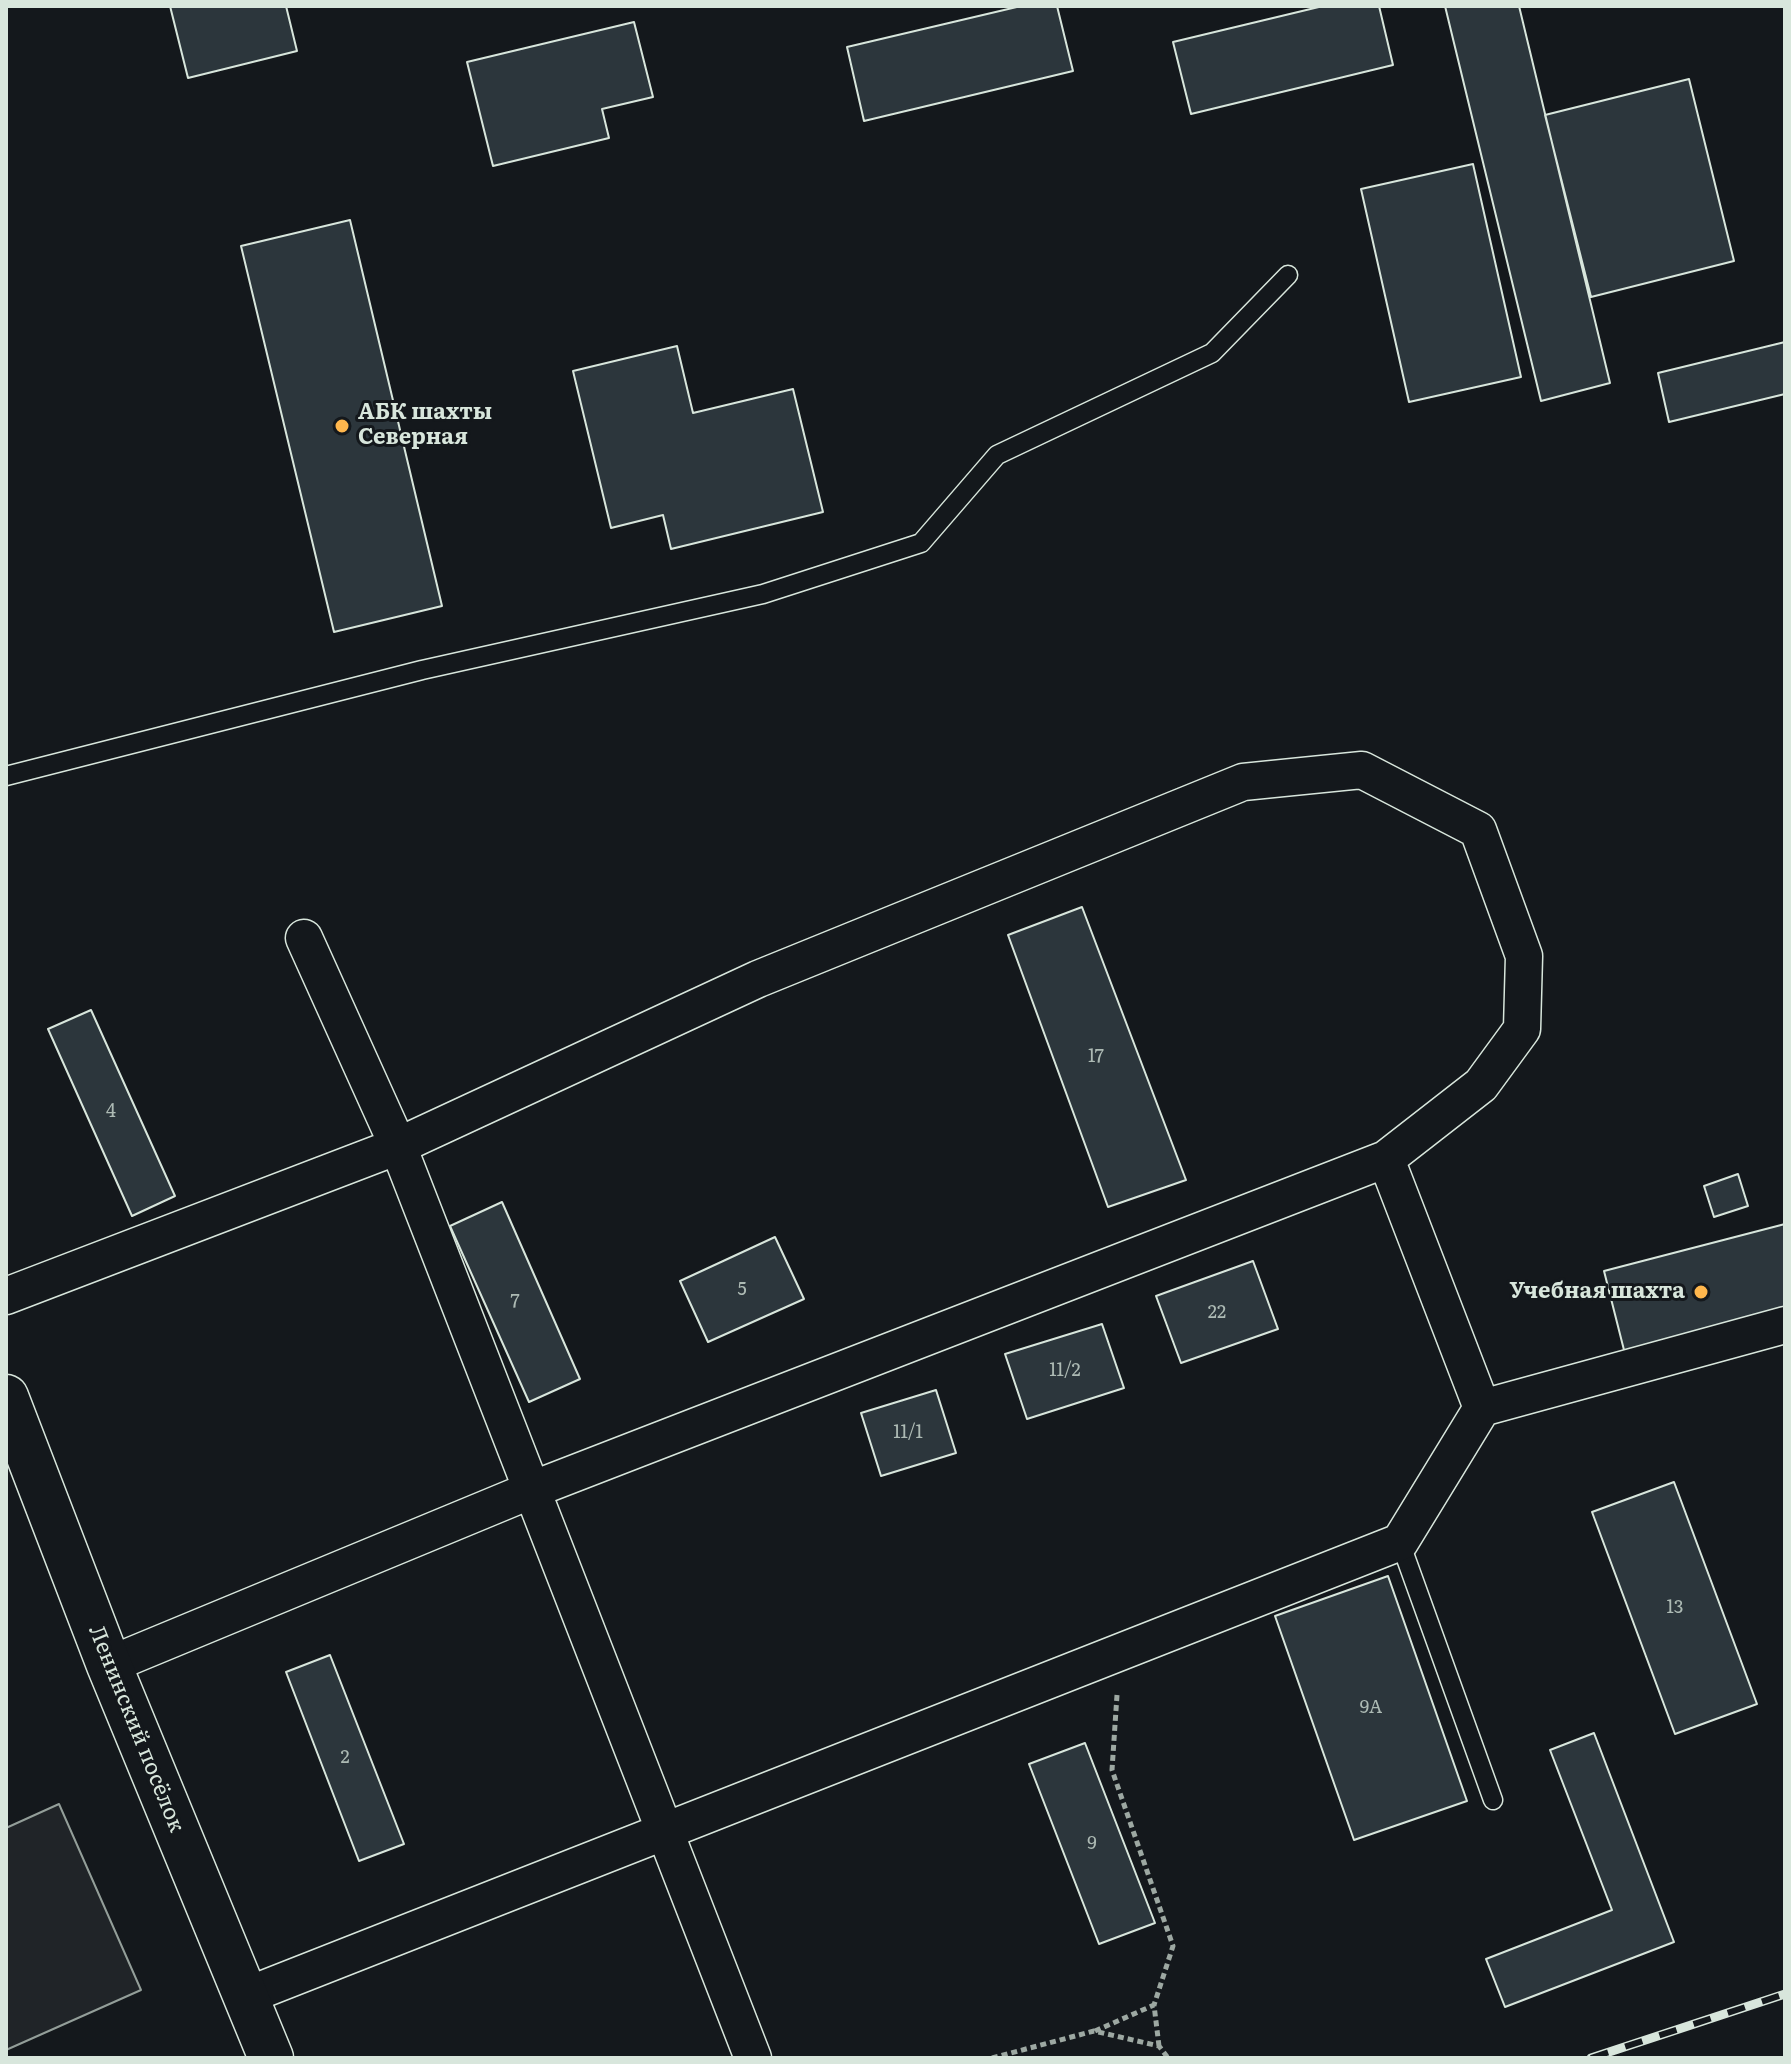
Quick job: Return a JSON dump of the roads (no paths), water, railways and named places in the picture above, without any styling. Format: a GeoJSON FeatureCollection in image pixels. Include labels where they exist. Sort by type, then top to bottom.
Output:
{"type":"FeatureCollection","features":[{"type":"Feature","properties":{"kind":"street"},"geometry":{"type":"LineString","coordinates":[[6,1296],[398,1146],[758,979],[1243,782],[1362,770],[1478,830],[1524,956],[1522,1029],[1481,1085],[1386,1159],[534,1489],[109,1665]]}},
{"type":"Feature","properties":{"kind":"street"},"geometry":{"type":"LineString","coordinates":[[304,938],[398,1146],[534,1489],[662,1831],[753,2058]]}},
{"type":"Feature","properties":{"kind":"street"},"geometry":{"type":"LineString","coordinates":[[1386,1159],[1482,1408]]}},
{"type":"Feature","properties":{"kind":"street"},"geometry":{"type":"LineString","coordinates":[[246,1996],[1400,1542],[1482,1408],[1785,1325]]}},
{"type":"Feature","properties":{"kind":"street","name":"Ленинский посёлок"},"geometry":{"type":"LineString","coordinates":[[6,1397],[109,1665],[271,2058]]}},
{"type":"Feature","properties":{"kind":"lane"},"geometry":{"type":"LineString","coordinates":[[6,776],[422,670],[763,594],[921,543],[997,455],[1212,353],[1288,275]]}},
{"type":"Feature","properties":{"kind":"lane"},"geometry":{"type":"LineString","coordinates":[[1400,1542],[1493,1800]]}},
{"type":"Feature","properties":{"kind":"railway"},"geometry":{"type":"LineString","coordinates":[[1591,2058],[1785,1994]]}},
{"type":"Feature","properties":{"kind":"place","name":"АБК шахты Северная"},"geometry":{"type":"Point","coordinates":[342,426]}},
{"type":"Feature","properties":{"kind":"place","name":"Учебная шахта"},"geometry":{"type":"Point","coordinates":[1701,1292]}}]}
